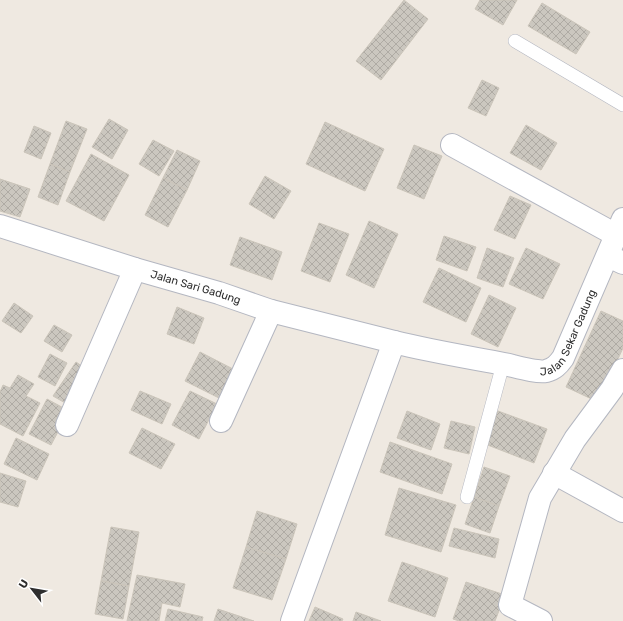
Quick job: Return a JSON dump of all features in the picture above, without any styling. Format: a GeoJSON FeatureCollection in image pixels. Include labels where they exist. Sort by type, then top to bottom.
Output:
{"type":"FeatureCollection","features":[{"type":"Feature","properties":{"kind":"street"},"geometry":{"type":"LineString","coordinates":[[452,145],[619,227]]}},
{"type":"Feature","properties":{"kind":"street","name":"Jalan Sari Gadung"},"geometry":{"type":"LineString","coordinates":[[0,226],[271,310],[394,342]]}},
{"type":"Feature","properties":{"kind":"street","name":"Jalan Sekar Gadung"},"geometry":{"type":"LineString","coordinates":[[394,342],[503,364],[544,371],[551,370],[557,366],[563,358],[616,260],[619,227]]}},
{"type":"Feature","properties":{"kind":"street"},"geometry":{"type":"LineString","coordinates":[[67,425],[136,269]]}},
{"type":"Feature","properties":{"kind":"street"},"geometry":{"type":"LineString","coordinates":[[222,421],[271,310]]}},
{"type":"Feature","properties":{"kind":"street"},"geometry":{"type":"LineString","coordinates":[[292,621],[394,342]]}},
{"type":"Feature","properties":{"kind":"street"},"geometry":{"type":"LineString","coordinates":[[541,621],[510,605],[540,498],[575,439],[612,389],[623,370]]}},
{"type":"Feature","properties":{"kind":"street"},"geometry":{"type":"LineString","coordinates":[[554,473],[623,511]]}},
{"type":"Feature","properties":{"kind":"lane"},"geometry":{"type":"LineString","coordinates":[[515,41],[623,105]]}},
{"type":"Feature","properties":{"kind":"lane"},"geometry":{"type":"LineString","coordinates":[[467,498],[503,364]]}},
{"type":"Feature","properties":{"kind":"building"},"geometry":{"type":"Polygon","coordinates":[[[404,0],[428,19],[381,80],[356,61],[404,0]]]}},
{"type":"Feature","properties":{"kind":"building"},"geometry":{"type":"Polygon","coordinates":[[[480,0],[517,0],[503,25],[475,9],[480,0]]]}},
{"type":"Feature","properties":{"kind":"building"},"geometry":{"type":"Polygon","coordinates":[[[542,3],[590,32],[576,54],[528,26],[542,3]]]}},
{"type":"Feature","properties":{"kind":"building"},"geometry":{"type":"Polygon","coordinates":[[[482,80],[499,88],[486,116],[468,108],[482,80]]]}},
{"type":"Feature","properties":{"kind":"building"},"geometry":{"type":"Polygon","coordinates":[[[109,119],[128,130],[112,159],[92,147],[109,119]]]}},
{"type":"Feature","properties":{"kind":"building"},"geometry":{"type":"Polygon","coordinates":[[[66,121],[87,129],[70,172],[50,164],[66,121]]]}},
{"type":"Feature","properties":{"kind":"building"},"geometry":{"type":"Polygon","coordinates":[[[325,122],[384,149],[365,191],[306,164],[325,122]]]}},
{"type":"Feature","properties":{"kind":"building"},"geometry":{"type":"Polygon","coordinates":[[[526,125],[557,143],[541,170],[510,153],[526,125]]]}},
{"type":"Feature","properties":{"kind":"building"},"geometry":{"type":"Polygon","coordinates":[[[34,126],[51,133],[41,159],[24,152],[34,126]]]}},
{"type":"Feature","properties":{"kind":"building"},"geometry":{"type":"Polygon","coordinates":[[[153,140],[174,151],[159,176],[139,164],[153,140]]]}},
{"type":"Feature","properties":{"kind":"building"},"geometry":{"type":"Polygon","coordinates":[[[414,145],[442,156],[424,199],[397,188],[414,145]]]}},
{"type":"Feature","properties":{"kind":"building"},"geometry":{"type":"Polygon","coordinates":[[[177,150],[200,161],[187,190],[163,178],[177,150]]]}},
{"type":"Feature","properties":{"kind":"building"},"geometry":{"type":"Polygon","coordinates":[[[91,154],[129,175],[104,221],[66,201],[91,154]]]}},
{"type":"Feature","properties":{"kind":"building"},"geometry":{"type":"Polygon","coordinates":[[[50,164],[70,172],[58,205],[38,197],[50,164]]]}},
{"type":"Feature","properties":{"kind":"building"},"geometry":{"type":"Polygon","coordinates":[[[265,176],[291,191],[274,219],[249,204],[265,176]]]}},
{"type":"Feature","properties":{"kind":"building"},"geometry":{"type":"Polygon","coordinates":[[[163,178],[187,190],[168,227],[145,215],[163,178]]]}},
{"type":"Feature","properties":{"kind":"building"},"geometry":{"type":"Polygon","coordinates":[[[0,179],[30,189],[20,217],[0,211],[0,179]]]}},
{"type":"Feature","properties":{"kind":"building"},"geometry":{"type":"Polygon","coordinates":[[[510,196],[531,205],[515,239],[494,230],[510,196]]]}},
{"type":"Feature","properties":{"kind":"building"},"geometry":{"type":"Polygon","coordinates":[[[369,221],[398,234],[374,288],[346,275],[369,221]]]}},
{"type":"Feature","properties":{"kind":"building"},"geometry":{"type":"Polygon","coordinates":[[[319,223],[349,234],[330,282],[301,271],[319,223]]]}},
{"type":"Feature","properties":{"kind":"building"},"geometry":{"type":"Polygon","coordinates":[[[444,236],[476,247],[467,271],[436,260],[444,236]]]}},
{"type":"Feature","properties":{"kind":"building"},"geometry":{"type":"Polygon","coordinates":[[[240,237],[282,252],[272,280],[230,265],[240,237]]]}},
{"type":"Feature","properties":{"kind":"building"},"geometry":{"type":"Polygon","coordinates":[[[487,248],[514,258],[503,287],[477,278],[487,248]]]}},
{"type":"Feature","properties":{"kind":"building"},"geometry":{"type":"Polygon","coordinates":[[[526,248],[560,264],[543,299],[509,284],[526,248]]]}},
{"type":"Feature","properties":{"kind":"building"},"geometry":{"type":"Polygon","coordinates":[[[439,268],[481,288],[466,322],[423,302],[439,268]]]}},
{"type":"Feature","properties":{"kind":"building"},"geometry":{"type":"Polygon","coordinates":[[[489,295],[516,308],[498,347],[471,334],[489,295]]]}},
{"type":"Feature","properties":{"kind":"building"},"geometry":{"type":"Polygon","coordinates":[[[14,303],[33,316],[21,333],[2,321],[14,303]]]}},
{"type":"Feature","properties":{"kind":"building"},"geometry":{"type":"Polygon","coordinates":[[[177,307],[204,318],[194,344],[167,334],[177,307]]]}},
{"type":"Feature","properties":{"kind":"building"},"geometry":{"type":"Polygon","coordinates":[[[601,311],[623,321],[623,348],[598,402],[566,387],[601,311]]]}},
{"type":"Feature","properties":{"kind":"building"},"geometry":{"type":"Polygon","coordinates":[[[54,325],[72,335],[62,352],[44,341],[54,325]]]}},
{"type":"Feature","properties":{"kind":"building"},"geometry":{"type":"Polygon","coordinates":[[[200,352],[233,369],[219,398],[185,381],[200,352]]]}},
{"type":"Feature","properties":{"kind":"building"},"geometry":{"type":"Polygon","coordinates":[[[50,354],[67,363],[55,386],[38,377],[50,354]]]}},
{"type":"Feature","properties":{"kind":"building"},"geometry":{"type":"Polygon","coordinates":[[[76,362],[89,371],[67,404],[53,396],[76,362]]]}},
{"type":"Feature","properties":{"kind":"building"},"geometry":{"type":"Polygon","coordinates":[[[18,375],[34,384],[26,396],[40,403],[23,436],[0,424],[0,392],[3,385],[10,388],[18,375]]]}},
{"type":"Feature","properties":{"kind":"building"},"geometry":{"type":"Polygon","coordinates":[[[140,391],[171,404],[162,424],[131,410],[140,391]]]}},
{"type":"Feature","properties":{"kind":"building"},"geometry":{"type":"Polygon","coordinates":[[[190,391],[217,404],[199,439],[172,425],[190,391]]]}},
{"type":"Feature","properties":{"kind":"building"},"geometry":{"type":"Polygon","coordinates":[[[47,399],[69,411],[51,445],[29,434],[47,399]]]}},
{"type":"Feature","properties":{"kind":"building"},"geometry":{"type":"Polygon","coordinates":[[[407,411],[440,424],[431,450],[397,438],[407,411]]]}},
{"type":"Feature","properties":{"kind":"building"},"geometry":{"type":"Polygon","coordinates":[[[498,411],[547,429],[534,463],[485,444],[498,411]]]}},
{"type":"Feature","properties":{"kind":"building"},"geometry":{"type":"Polygon","coordinates":[[[451,421],[475,427],[469,454],[444,448],[451,421]]]}},
{"type":"Feature","properties":{"kind":"building"},"geometry":{"type":"Polygon","coordinates":[[[142,428],[175,444],[161,469],[129,453],[142,428]]]}},
{"type":"Feature","properties":{"kind":"building"},"geometry":{"type":"Polygon","coordinates":[[[16,438],[49,454],[37,480],[4,464],[16,438]]]}},
{"type":"Feature","properties":{"kind":"building"},"geometry":{"type":"Polygon","coordinates":[[[390,442],[452,464],[442,494],[380,472],[390,442]]]}},
{"type":"Feature","properties":{"kind":"building"},"geometry":{"type":"Polygon","coordinates":[[[484,467],[510,476],[499,506],[474,497],[484,467]]]}},
{"type":"Feature","properties":{"kind":"building"},"geometry":{"type":"Polygon","coordinates":[[[0,473],[26,481],[18,507],[0,502],[0,473]]]}},
{"type":"Feature","properties":{"kind":"building"},"geometry":{"type":"Polygon","coordinates":[[[399,488],[456,505],[441,552],[385,535],[399,488]]]}},
{"type":"Feature","properties":{"kind":"building"},"geometry":{"type":"Polygon","coordinates":[[[474,497],[499,506],[490,533],[465,524],[474,497]]]}},
{"type":"Feature","properties":{"kind":"building"},"geometry":{"type":"Polygon","coordinates":[[[257,511],[297,524],[286,559],[246,547],[257,511]]]}},
{"type":"Feature","properties":{"kind":"building"},"geometry":{"type":"Polygon","coordinates":[[[111,527],[139,532],[129,586],[101,581],[111,527]]]}},
{"type":"Feature","properties":{"kind":"building"},"geometry":{"type":"Polygon","coordinates":[[[454,528],[499,539],[495,558],[449,546],[454,528]]]}},
{"type":"Feature","properties":{"kind":"building"},"geometry":{"type":"Polygon","coordinates":[[[246,547],[286,559],[272,600],[233,588],[246,547]]]}},
{"type":"Feature","properties":{"kind":"building"},"geometry":{"type":"Polygon","coordinates":[[[402,562],[448,578],[435,617],[388,601],[402,562]]]}},
{"type":"Feature","properties":{"kind":"building"},"geometry":{"type":"Polygon","coordinates":[[[137,575],[185,584],[180,607],[162,603],[159,621],[127,621],[137,575]]]}},
{"type":"Feature","properties":{"kind":"building"},"geometry":{"type":"Polygon","coordinates":[[[101,581],[129,586],[123,619],[95,614],[101,581]]]}},
{"type":"Feature","properties":{"kind":"building"},"geometry":{"type":"Polygon","coordinates":[[[466,582],[505,595],[495,621],[459,621],[453,619],[466,582]]]}},
{"type":"Feature","properties":{"kind":"building"},"geometry":{"type":"Polygon","coordinates":[[[315,607],[343,619],[342,621],[309,621],[315,607]]]}},
{"type":"Feature","properties":{"kind":"building"},"geometry":{"type":"Polygon","coordinates":[[[168,609],[203,617],[202,621],[165,621],[168,609]]]}},
{"type":"Feature","properties":{"kind":"building"},"geometry":{"type":"Polygon","coordinates":[[[218,609],[254,621],[214,621],[218,609]]]}},
{"type":"Feature","properties":{"kind":"building"},"geometry":{"type":"Polygon","coordinates":[[[356,612],[381,621],[353,621],[356,612]]]}}]}
